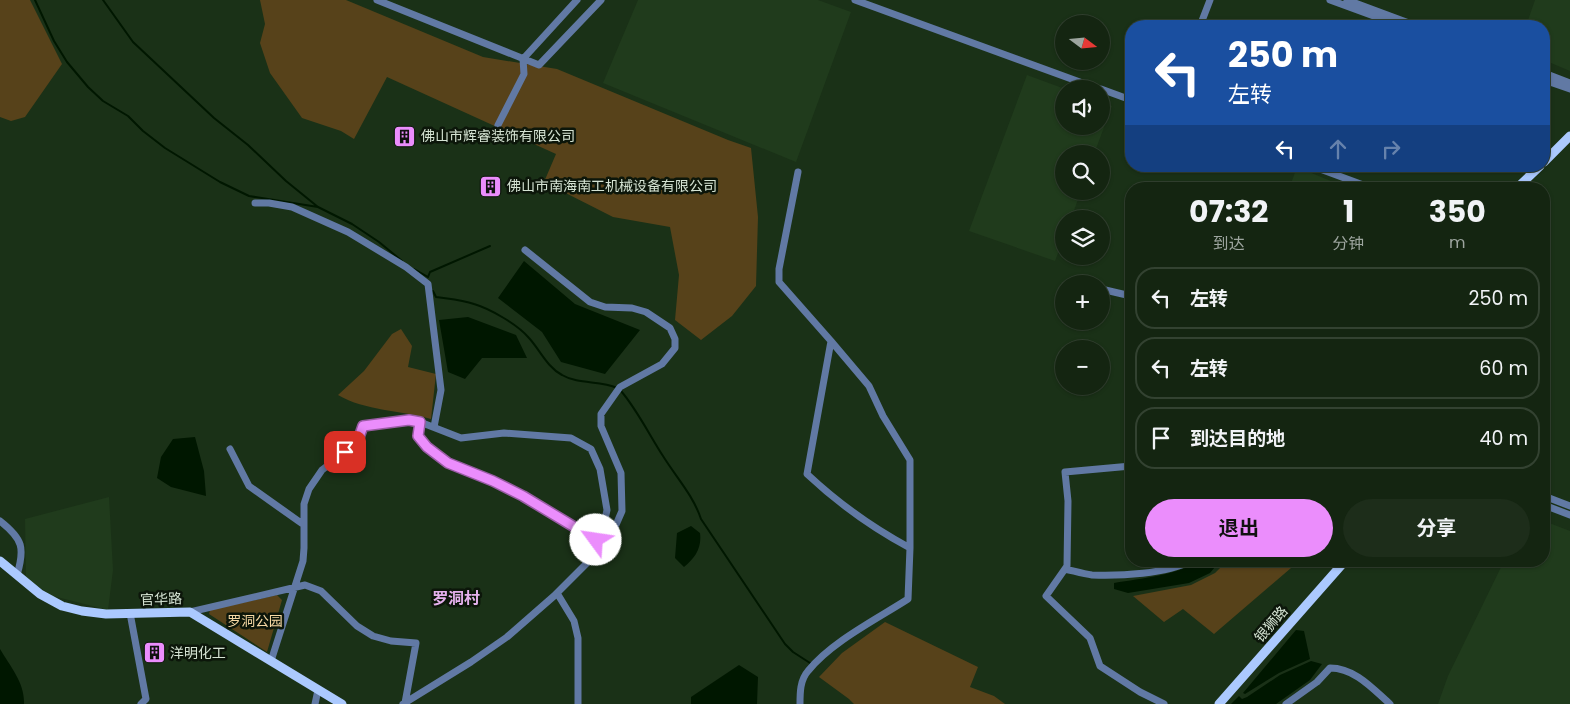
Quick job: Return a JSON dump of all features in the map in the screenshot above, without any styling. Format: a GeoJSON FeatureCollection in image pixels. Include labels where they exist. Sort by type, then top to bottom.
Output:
{"type":"FeatureCollection","features":[{"type":"Feature","properties":{"kind":"main road"},"geometry":{"type":"LineString","coordinates":[[1550,156],[1570,136]]}},
{"type":"Feature","properties":{"kind":"main road"},"geometry":{"type":"LineString","coordinates":[[1523,182],[1534,172]]}},
{"type":"Feature","properties":{"kind":"main road","name":"官华路"},"geometry":{"type":"LineString","coordinates":[[0,561],[40,594],[62,606],[106,614],[190,612],[342,704]]}},
{"type":"Feature","properties":{"kind":"main road","name":"银狮路"},"geometry":{"type":"LineString","coordinates":[[1218,704],[1340,567]]}},
{"type":"Feature","properties":{"kind":"street"},"geometry":{"type":"LineString","coordinates":[[377,0],[539,65],[601,0]]}},
{"type":"Feature","properties":{"kind":"street"},"geometry":{"type":"LineString","coordinates":[[522,58],[577,0]]}},
{"type":"Feature","properties":{"kind":"street"},"geometry":{"type":"LineString","coordinates":[[854,0],[1075,80]]}},
{"type":"Feature","properties":{"kind":"street"},"geometry":{"type":"LineString","coordinates":[[1202,20],[1210,0]]}},
{"type":"Feature","properties":{"kind":"street"},"geometry":{"type":"LineString","coordinates":[[1330,0],[1385,20]]}},
{"type":"Feature","properties":{"kind":"street"},"geometry":{"type":"LineString","coordinates":[[1347,0],[1401,20]]}},
{"type":"Feature","properties":{"kind":"street"},"geometry":{"type":"LineString","coordinates":[[498,125],[524,74],[522,58]]}},
{"type":"Feature","properties":{"kind":"street"},"geometry":{"type":"LineString","coordinates":[[1550,75],[1570,83]]}},
{"type":"Feature","properties":{"kind":"street"},"geometry":{"type":"LineString","coordinates":[[1550,82],[1570,89]]}},
{"type":"Feature","properties":{"kind":"street"},"geometry":{"type":"LineString","coordinates":[[1110,93],[1125,98]]}},
{"type":"Feature","properties":{"kind":"street"},"geometry":{"type":"LineString","coordinates":[[798,172],[779,269],[779,282],[869,386],[882,416],[910,460],[908,599],[834,647],[807,672],[800,689],[800,704]]}},
{"type":"Feature","properties":{"kind":"street"},"geometry":{"type":"LineString","coordinates":[[1328,172],[1355,182]]}},
{"type":"Feature","properties":{"kind":"street"},"geometry":{"type":"LineString","coordinates":[[255,202],[292,207],[348,232],[428,284],[441,390],[434,427]]}},
{"type":"Feature","properties":{"kind":"street"},"geometry":{"type":"LineString","coordinates":[[404,703],[472,662],[507,637],[557,594],[600,550],[615,527],[622,511],[620,473],[601,426],[601,414],[618,389],[662,364],[675,348],[675,339],[670,328],[646,312],[632,308],[605,307],[590,302],[525,250]]}},
{"type":"Feature","properties":{"kind":"street"},"geometry":{"type":"LineString","coordinates":[[1110,291],[1125,295]]}},
{"type":"Feature","properties":{"kind":"street"},"geometry":{"type":"LineString","coordinates":[[831,341],[807,474],[858,517],[910,548]]}},
{"type":"Feature","properties":{"kind":"street"},"geometry":{"type":"LineString","coordinates":[[271,661],[303,561],[304,504],[309,489],[322,470],[357,443],[363,426],[409,420],[420,422],[461,438],[504,433],[571,438],[591,449],[600,469],[607,510],[584,566]]}},
{"type":"Feature","properties":{"kind":"street"},"geometry":{"type":"LineString","coordinates":[[420,422],[418,436],[427,447],[448,463],[493,481],[523,496],[596,540]]}},
{"type":"Feature","properties":{"kind":"street"},"geometry":{"type":"LineString","coordinates":[[230,449],[250,486],[304,524]]}},
{"type":"Feature","properties":{"kind":"street"},"geometry":{"type":"LineString","coordinates":[[1125,467],[1065,472],[1068,501],[1067,566],[1046,596],[1090,638],[1100,666],[1164,704]]}},
{"type":"Feature","properties":{"kind":"street"},"geometry":{"type":"LineString","coordinates":[[1550,498],[1570,506]]}},
{"type":"Feature","properties":{"kind":"street"},"geometry":{"type":"LineString","coordinates":[[1550,507],[1570,515]]}},
{"type":"Feature","properties":{"kind":"street"},"geometry":{"type":"LineString","coordinates":[[0,521],[16,535],[22,546],[17,575]]}},
{"type":"Feature","properties":{"kind":"street"},"geometry":{"type":"LineString","coordinates":[[1065,568],[1090,575],[1130,575],[1180,567]]}},
{"type":"Feature","properties":{"kind":"street"},"geometry":{"type":"LineString","coordinates":[[190,612],[305,586],[321,591],[357,626],[373,636],[391,641],[416,643],[404,703]]}},
{"type":"Feature","properties":{"kind":"street"},"geometry":{"type":"LineString","coordinates":[[557,594],[574,621],[578,638],[578,704]]}},
{"type":"Feature","properties":{"kind":"street"},"geometry":{"type":"LineString","coordinates":[[130,613],[146,699],[141,704]]}},
{"type":"Feature","properties":{"kind":"street"},"geometry":{"type":"LineString","coordinates":[[1286,704],[1317,682],[1330,668],[1339,668],[1351,673],[1390,704]]}},
{"type":"Feature","properties":{"kind":"street"},"geometry":{"type":"LineString","coordinates":[[315,704],[318,690]]}},
{"type":"Feature","properties":{"kind":"shaded area"},"geometry":{"type":"Polygon","coordinates":[[[638,0],[818,0],[851,12],[796,162],[603,83],[638,0]]]}},
{"type":"Feature","properties":{"kind":"shaded area"},"geometry":{"type":"Polygon","coordinates":[[[1535,0],[1570,0],[1570,71],[1550,63],[1550,20],[1528,20],[1535,0]]]}},
{"type":"Feature","properties":{"kind":"shaded area"},"geometry":{"type":"Polygon","coordinates":[[[1027,75],[1055,85],[1055,135],[1101,135],[1097,145],[1055,145],[1055,200],[1078,200],[1074,210],[1055,210],[1055,261],[969,231],[1027,75]]]}},
{"type":"Feature","properties":{"kind":"shaded area"},"geometry":{"type":"Polygon","coordinates":[[[1295,172],[1309,172],[1333,182],[1292,182],[1295,172]]]}},
{"type":"Feature","properties":{"kind":"shaded area"},"geometry":{"type":"Polygon","coordinates":[[[524,261],[575,304],[640,330],[605,374],[561,362],[542,332],[498,298],[524,261]]]}},
{"type":"Feature","properties":{"kind":"shaded area"},"geometry":{"type":"Polygon","coordinates":[[[468,317],[516,335],[527,358],[482,358],[465,379],[448,372],[439,320],[468,317]]]}},
{"type":"Feature","properties":{"kind":"shaded area"},"geometry":{"type":"Polygon","coordinates":[[[195,437],[204,471],[206,496],[171,487],[157,478],[161,457],[173,439],[195,437]]]}},
{"type":"Feature","properties":{"kind":"shaded area"},"geometry":{"type":"Polygon","coordinates":[[[109,497],[113,570],[108,610],[53,596],[26,579],[25,519],[109,497]]]}},
{"type":"Feature","properties":{"kind":"shaded area"},"geometry":{"type":"Polygon","coordinates":[[[1550,523],[1570,531],[1570,704],[1438,704],[1448,676],[1501,567],[1550,567],[1550,523]]]}},
{"type":"Feature","properties":{"kind":"shaded area"},"geometry":{"type":"Polygon","coordinates":[[[691,526],[700,533],[700,543],[694,556],[684,567],[675,558],[677,533],[691,526]]]}},
{"type":"Feature","properties":{"kind":"shaded area"},"geometry":{"type":"Polygon","coordinates":[[[1187,567],[1215,567],[1210,573],[1189,583],[1128,593],[1114,589],[1114,583],[1147,578],[1187,567]]]}},
{"type":"Feature","properties":{"kind":"shaded area"},"geometry":{"type":"Polygon","coordinates":[[[1296,630],[1304,631],[1310,659],[1279,673],[1245,694],[1243,693],[1296,630]]]}},
{"type":"Feature","properties":{"kind":"shaded area"},"geometry":{"type":"Polygon","coordinates":[[[0,649],[19,682],[24,696],[24,704],[0,704],[0,649]]]}},
{"type":"Feature","properties":{"kind":"shaded area"},"geometry":{"type":"Polygon","coordinates":[[[1311,661],[1322,664],[1310,680],[1276,704],[1231,704],[1239,696],[1242,699],[1247,697],[1280,675],[1311,661]]]}},
{"type":"Feature","properties":{"kind":"shaded area"},"geometry":{"type":"Polygon","coordinates":[[[739,665],[758,677],[757,704],[691,704],[691,697],[739,665]]]}},
{"type":"Feature","properties":{"kind":"green space"},"geometry":{"type":"Polygon","coordinates":[[[0,0],[30,0],[62,64],[25,117],[11,121],[0,117],[0,0]]]}},
{"type":"Feature","properties":{"kind":"green space"},"geometry":{"type":"Polygon","coordinates":[[[260,0],[346,0],[483,57],[557,69],[751,148],[758,217],[756,286],[732,316],[701,340],[675,320],[679,275],[670,227],[613,217],[544,182],[556,154],[387,77],[354,139],[341,131],[302,118],[270,73],[260,43],[265,24],[260,0]]]}},
{"type":"Feature","properties":{"kind":"green space"},"geometry":{"type":"Polygon","coordinates":[[[401,329],[412,346],[408,367],[436,374],[431,419],[371,407],[338,395],[364,371],[392,334],[401,329]]]}},
{"type":"Feature","properties":{"kind":"green space"},"geometry":{"type":"Polygon","coordinates":[[[1221,567],[1292,567],[1214,634],[1183,609],[1164,622],[1133,596],[1191,585],[1215,573],[1221,567]]]}},
{"type":"Feature","properties":{"kind":"green space","name":"罗洞公园"},"geometry":{"type":"Polygon","coordinates":[[[277,595],[282,600],[267,652],[209,614],[210,610],[277,595]]]}},
{"type":"Feature","properties":{"kind":"green space"},"geometry":{"type":"Polygon","coordinates":[[[885,622],[978,667],[970,687],[994,696],[1005,704],[854,704],[819,677],[842,653],[885,622]]]}},
{"type":"Feature","properties":{"kind":"waterway"},"geometry":{"type":"LineString","coordinates":[[35,0],[54,41],[67,62],[88,87],[103,101],[128,116],[143,131],[165,148],[220,182],[249,196],[318,207]]}},
{"type":"Feature","properties":{"kind":"waterway"},"geometry":{"type":"LineString","coordinates":[[103,0],[133,42],[214,118],[248,145],[286,181],[318,207],[352,224],[379,242],[402,261]]}},
{"type":"Feature","properties":{"kind":"waterway"},"geometry":{"type":"LineString","coordinates":[[414,269],[428,277],[430,272],[490,246]]}},
{"type":"Feature","properties":{"kind":"waterway"},"geometry":{"type":"LineString","coordinates":[[433,291],[436,297],[474,304],[504,318],[524,333],[548,363],[562,375],[575,380],[617,388]]}},
{"type":"Feature","properties":{"kind":"waterway"},"geometry":{"type":"LineString","coordinates":[[621,391],[689,494],[701,519],[785,644],[793,652],[810,663]]}},
{"type":"Feature","properties":{"kind":"place","name":"佛山市辉睿装饰有限公司"},"geometry":{"type":"Point","coordinates":[405,136]}},
{"type":"Feature","properties":{"kind":"place","name":"佛山市南海南工机械设备有限公司"},"geometry":{"type":"Point","coordinates":[491,186]}},
{"type":"Feature","properties":{"kind":"place","name":"洋明化工"},"geometry":{"type":"Point","coordinates":[154,653]}},
{"type":"Feature","properties":{"kind":"district","name":"罗洞村"},"geometry":{"type":"Point","coordinates":[456,598]}},
{"type":"Feature","properties":{"kind":"route"},"geometry":{"type":"LineString","coordinates":[[345,452],[357,443],[363,426],[409,420],[420,422],[418,436],[427,447],[448,463],[493,481],[523,496],[596,540]]}}]}
